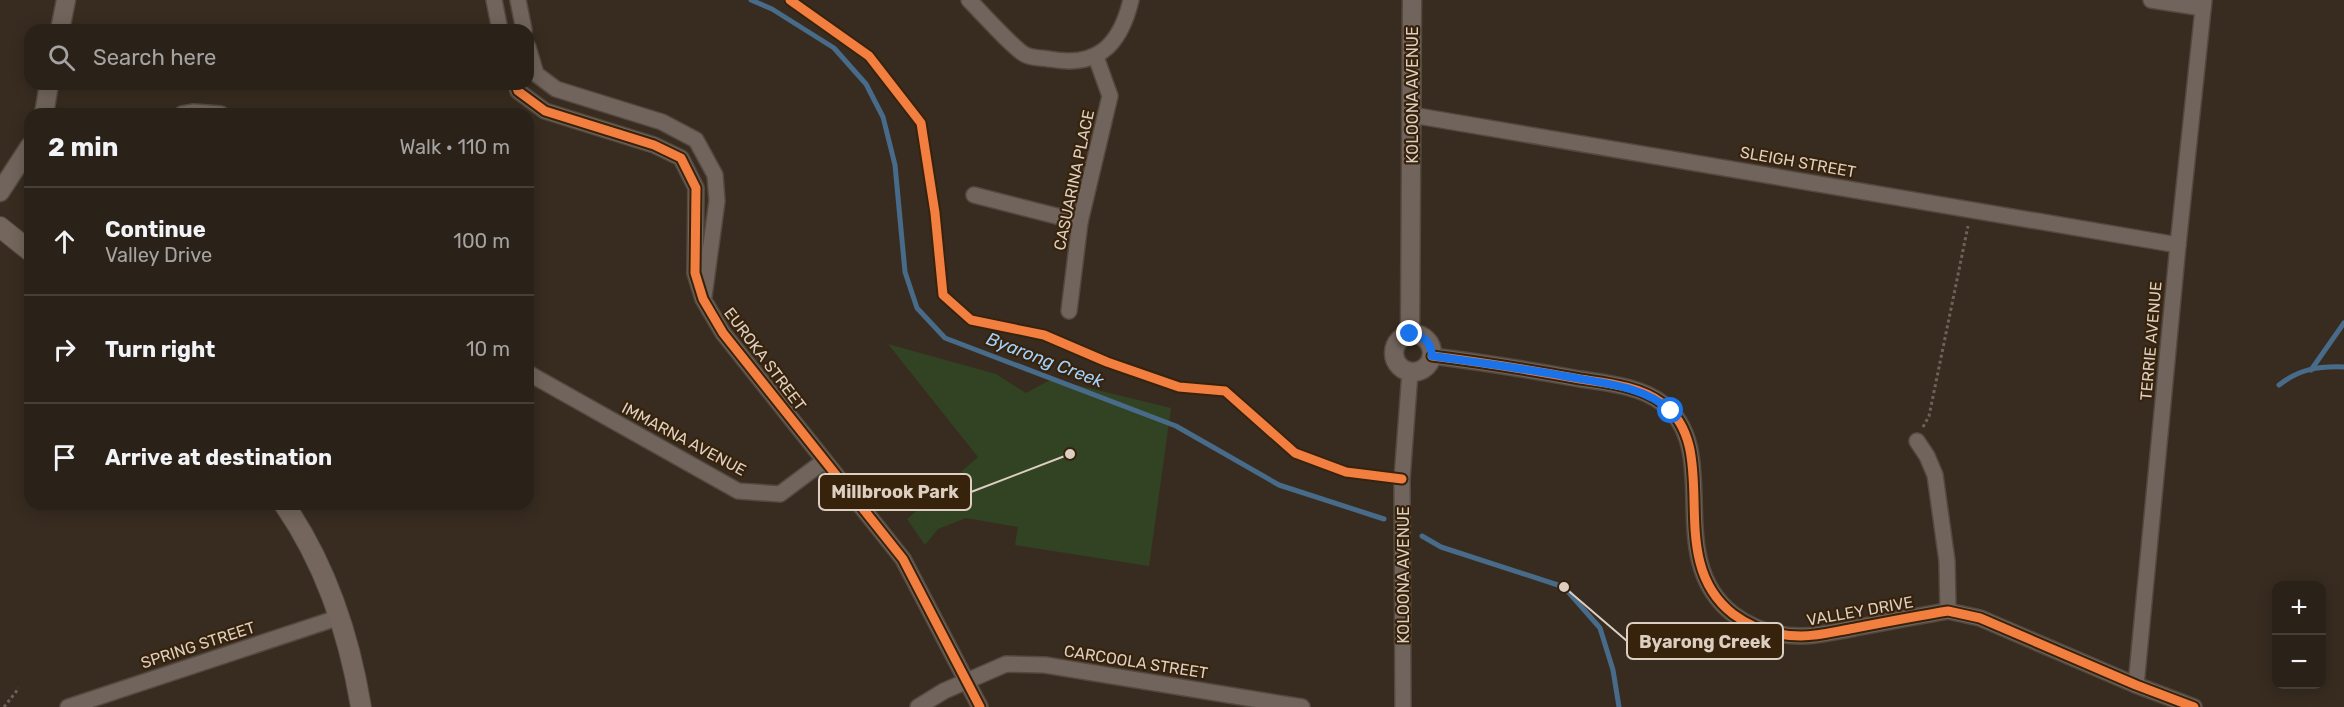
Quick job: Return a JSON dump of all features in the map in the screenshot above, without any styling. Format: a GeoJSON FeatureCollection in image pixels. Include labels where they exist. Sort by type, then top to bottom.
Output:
{"type":"FeatureCollection","features":[{"type":"Feature","properties":{"kind":"main road"},"geometry":{"type":"LineString","coordinates":[[0,227],[24,246]]}},
{"type":"Feature","properties":{"kind":"main road"},"geometry":{"type":"LineString","coordinates":[[288,510],[316,559],[340,617],[355,672],[361,707]]}},
{"type":"Feature","properties":{"kind":"street"},"geometry":{"type":"LineString","coordinates":[[61,24],[66,0]]}},
{"type":"Feature","properties":{"kind":"street"},"geometry":{"type":"LineString","coordinates":[[494,0],[499,24]]}},
{"type":"Feature","properties":{"kind":"street"},"geometry":{"type":"LineString","coordinates":[[518,0],[523,24]]}},
{"type":"Feature","properties":{"kind":"street"},"geometry":{"type":"LineString","coordinates":[[969,0],[1024,55],[1065,62],[1096,57],[1116,39],[1131,0]]}},
{"type":"Feature","properties":{"kind":"street","name":"KOLOONA AVENUE"},"geometry":{"type":"LineString","coordinates":[[1410,334],[1412,0]]}},
{"type":"Feature","properties":{"kind":"street"},"geometry":{"type":"LineString","coordinates":[[2151,0],[2204,4]]}},
{"type":"Feature","properties":{"kind":"street","name":"TERRIE AVENUE"},"geometry":{"type":"LineString","coordinates":[[2136,685],[2178,245],[2204,4]]}},
{"type":"Feature","properties":{"kind":"street","name":"CASUARINA PLACE"},"geometry":{"type":"LineString","coordinates":[[1069,312],[1080,222],[1110,96],[1096,57]]}},
{"type":"Feature","properties":{"kind":"street","name":"EUROKA STREET"},"geometry":{"type":"LineString","coordinates":[[534,67],[536,74],[556,89],[662,122],[696,140],[715,175],[717,201],[703,299]]}},
{"type":"Feature","properties":{"kind":"street"},"geometry":{"type":"LineString","coordinates":[[45,108],[48,90]]}},
{"type":"Feature","properties":{"kind":"street","name":"EUROKA STREET"},"geometry":{"type":"LineString","coordinates":[[518,90],[545,111],[654,145],[681,158],[696,188],[694,273],[703,299],[723,333],[903,559],[980,707]]}},
{"type":"Feature","properties":{"kind":"street","name":"SLEIGH STREET"},"geometry":{"type":"LineString","coordinates":[[1412,115],[2178,245]]}},
{"type":"Feature","properties":{"kind":"street"},"geometry":{"type":"LineString","coordinates":[[0,192],[24,155]]}},
{"type":"Feature","properties":{"kind":"street"},"geometry":{"type":"LineString","coordinates":[[974,195],[1080,222]]}},
{"type":"Feature","properties":{"kind":"street"},"geometry":{"type":"LineString","coordinates":[[1410,334],[1426,339],[1432,356],[1422,370],[1410,372],[1398,366],[1394,355],[1399,340],[1410,334]]}},
{"type":"Feature","properties":{"kind":"street","name":"VALLEY DRIVE"},"geometry":{"type":"LineString","coordinates":[[1432,356],[1505,365],[1615,386],[1661,401],[1680,422],[1690,450],[1695,541],[1704,576],[1723,606],[1748,624],[1772,633],[1800,636],[1824,634],[1948,611],[1980,618],[2136,685],[2194,707]]}},
{"type":"Feature","properties":{"kind":"street","name":"KOLOONA AVENUE"},"geometry":{"type":"LineString","coordinates":[[1403,707],[1402,479],[1410,372]]}},
{"type":"Feature","properties":{"kind":"street","name":"IMMARNA AVENUE"},"geometry":{"type":"LineString","coordinates":[[534,376],[738,491],[780,495],[824,461]]}},
{"type":"Feature","properties":{"kind":"street"},"geometry":{"type":"LineString","coordinates":[[1917,441],[1927,456],[1935,475],[1947,561],[1948,611]]}},
{"type":"Feature","properties":{"kind":"street","name":"SPRING STREET"},"geometry":{"type":"LineString","coordinates":[[68,707],[340,617]]}},
{"type":"Feature","properties":{"kind":"street","name":"CARCOOLA STREET"},"geometry":{"type":"LineString","coordinates":[[918,707],[966,680],[1006,664],[1045,665],[1302,707]]}},
{"type":"Feature","properties":{"kind":"path"},"geometry":{"type":"LineString","coordinates":[[1917,441],[1929,416],[1971,210]]}},
{"type":"Feature","properties":{"kind":"path"},"geometry":{"type":"LineString","coordinates":[[4,707],[19,688]]}},
{"type":"Feature","properties":{"kind":"green space"},"geometry":{"type":"Polygon","coordinates":[[[888,344],[996,374],[1026,393],[1052,379],[1171,408],[1149,566],[1015,545],[1018,527],[966,518],[938,529],[925,545],[907,519],[978,457],[888,344]]]}},
{"type":"Feature","properties":{"kind":"waterway","name":"Byarong Creek"},"geometry":{"type":"LineString","coordinates":[[751,0],[772,9],[834,48],[866,84],[883,117],[895,165],[905,272],[917,308],[945,338],[1176,426],[1279,485],[1384,519]]}},
{"type":"Feature","properties":{"kind":"waterway"},"geometry":{"type":"LineString","coordinates":[[2311,370],[2344,323]]}},
{"type":"Feature","properties":{"kind":"waterway"},"geometry":{"type":"LineString","coordinates":[[2279,385],[2302,372],[2326,367],[2344,367]]}},
{"type":"Feature","properties":{"kind":"waterway","name":"Byarong Creek"},"geometry":{"type":"LineString","coordinates":[[1422,536],[1441,547],[1564,587],[1600,628],[1613,670],[1619,707]]}},
{"type":"Feature","properties":{"kind":"cycle path"},"geometry":{"type":"LineString","coordinates":[[790,0],[869,56],[921,123],[935,213],[943,295],[971,320],[1044,335],[1107,362],[1179,387],[1225,391],[1295,453],[1346,472],[1402,479]]}},
{"type":"Feature","properties":{"kind":"cycle path"},"geometry":{"type":"LineString","coordinates":[[518,90],[545,111],[654,145],[681,158],[696,188],[695,273],[703,299],[723,333],[903,559],[980,707]]}},
{"type":"Feature","properties":{"kind":"cycle path"},"geometry":{"type":"LineString","coordinates":[[1432,356],[1612,384],[1644,393],[1662,403],[1680,423],[1690,448],[1700,564],[1712,591],[1733,614],[1757,628],[1783,635],[1808,636],[1948,611],[1980,618],[2136,685],[2194,707]]}},
{"type":"Feature","properties":{"kind":"place","name":"Millbrook Park"},"geometry":{"type":"Point","coordinates":[1070,454]}},
{"type":"Feature","properties":{"kind":"place","name":"Byarong Creek"},"geometry":{"type":"Point","coordinates":[1564,587]}},
{"type":"Feature","properties":{"kind":"route"},"geometry":{"type":"LineString","coordinates":[[1410,334],[1426,339],[1432,356],[1505,365],[1626,388],[1661,401],[1671,411]]}}]}
